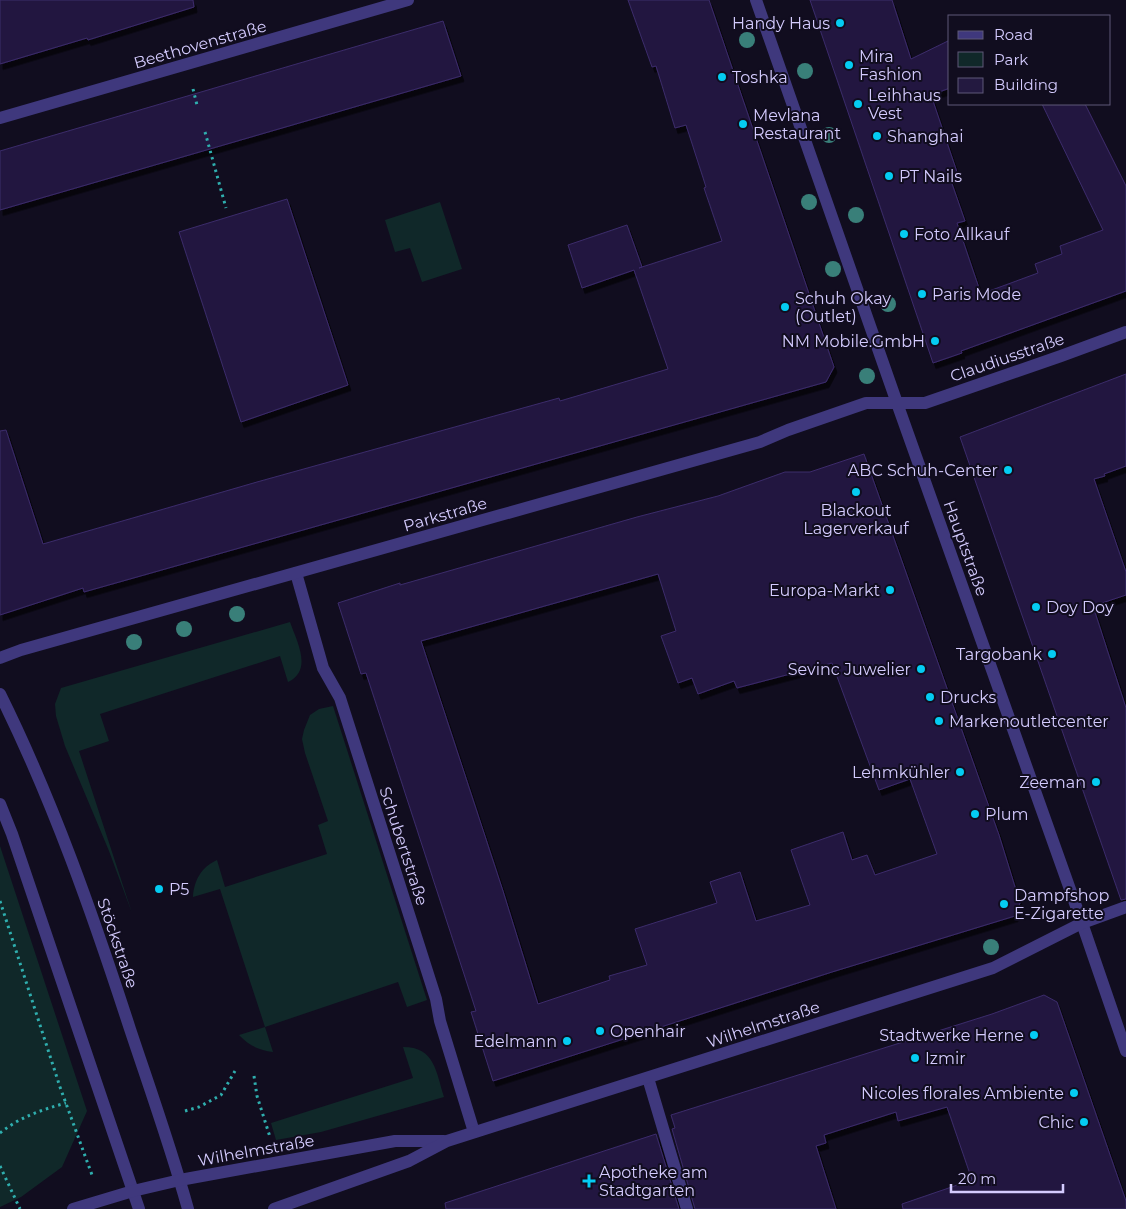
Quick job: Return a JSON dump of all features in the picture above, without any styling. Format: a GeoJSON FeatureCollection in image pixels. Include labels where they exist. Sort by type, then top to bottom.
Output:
{"type":"FeatureCollection","features":[{"type":"Feature","properties":{"kind":"street","name":"Beethovenstraße"},"geometry":{"type":"LineString","coordinates":[[0,118],[408,0]]}},
{"type":"Feature","properties":{"kind":"street","name":"Hauptstraße"},"geometry":{"type":"LineString","coordinates":[[756,0],[1126,1051]]}},
{"type":"Feature","properties":{"kind":"street","name":"Claudiusstraße"},"geometry":{"type":"LineString","coordinates":[[897,403],[925,403],[1126,332]]}},
{"type":"Feature","properties":{"kind":"street","name":"Parkstraße"},"geometry":{"type":"LineString","coordinates":[[0,658],[21,650],[760,442],[788,430],[866,403],[897,403]]}},
{"type":"Feature","properties":{"kind":"street","name":"Schubertstraße"},"geometry":{"type":"LineString","coordinates":[[296,573],[323,668],[340,698],[436,999],[440,1020],[474,1132]]}},
{"type":"Feature","properties":{"kind":"street","name":"Stöckstraße"},"geometry":{"type":"LineString","coordinates":[[0,694],[47,802],[99,933],[188,1209]]}},
{"type":"Feature","properties":{"kind":"street"},"geometry":{"type":"LineString","coordinates":[[0,804],[25,870],[139,1209]]}},
{"type":"Feature","properties":{"kind":"street","name":"Wilhelmstraße"},"geometry":{"type":"LineString","coordinates":[[274,1209],[409,1161],[447,1141],[993,968],[1082,923],[1126,907]]}},
{"type":"Feature","properties":{"kind":"street"},"geometry":{"type":"LineString","coordinates":[[648,1078],[687,1209]]}},
{"type":"Feature","properties":{"kind":"street","name":"Wilhelmstraße"},"geometry":{"type":"LineString","coordinates":[[73,1209],[133,1190],[180,1180],[278,1164],[395,1141],[447,1141]]}},
{"type":"Feature","properties":{"kind":"path"},"geometry":{"type":"LineString","coordinates":[[205,132],[226,208]]}},
{"type":"Feature","properties":{"kind":"path"},"geometry":{"type":"LineString","coordinates":[[0,901],[66,1103],[101,1200]]}},
{"type":"Feature","properties":{"kind":"path"},"geometry":{"type":"LineString","coordinates":[[182,1112],[199,1107],[221,1095],[234,1071]]}},
{"type":"Feature","properties":{"kind":"path"},"geometry":{"type":"LineString","coordinates":[[254,1076],[257,1096],[278,1164]]}},
{"type":"Feature","properties":{"kind":"path"},"geometry":{"type":"LineString","coordinates":[[0,1133],[14,1122],[38,1111],[66,1103]]}},
{"type":"Feature","properties":{"kind":"path"},"geometry":{"type":"LineString","coordinates":[[0,1166],[20,1209]]}},
{"type":"Feature","properties":{"kind":"green space"},"geometry":{"type":"Polygon","coordinates":[[[440,202],[462,269],[422,282],[410,248],[395,252],[385,220],[440,202]]]}},
{"type":"Feature","properties":{"kind":"green space"},"geometry":{"type":"Polygon","coordinates":[[[290,622],[299,647],[301,663],[296,677],[288,682],[280,656],[100,714],[109,741],[79,751],[132,913],[109,851],[65,746],[56,716],[55,704],[61,688],[290,622]]]}},
{"type":"Feature","properties":{"kind":"green space"},"geometry":{"type":"Polygon","coordinates":[[[333,706],[427,1000],[407,1007],[398,982],[265,1027],[220,889],[193,897],[194,891],[199,875],[207,866],[217,860],[225,887],[327,854],[318,825],[328,821],[302,739],[310,715],[319,709],[333,706]]]}},
{"type":"Feature","properties":{"kind":"green space"},"geometry":{"type":"Polygon","coordinates":[[[0,846],[87,1111],[62,1167],[21,1197],[0,1207],[0,846]]]}},
{"type":"Feature","properties":{"kind":"green space"},"geometry":{"type":"Polygon","coordinates":[[[265,1027],[273,1052],[254,1047],[239,1035],[265,1027]]]}},
{"type":"Feature","properties":{"kind":"green space"},"geometry":{"type":"Polygon","coordinates":[[[403,1047],[414,1048],[428,1056],[436,1070],[444,1097],[321,1132],[276,1140],[271,1123],[413,1078],[403,1047]]]}},
{"type":"Feature","properties":{"kind":"building"},"geometry":{"type":"Polygon","coordinates":[[[0,0],[193,0],[194,7],[88,40],[87,38],[0,64],[0,0]]]}},
{"type":"Feature","properties":{"kind":"building"},"geometry":{"type":"Polygon","coordinates":[[[628,0],[709,0],[834,367],[826,382],[84,592],[83,588],[0,615],[0,431],[6,430],[43,544],[257,482],[559,398],[560,401],[668,369],[634,270],[582,288],[568,245],[627,225],[642,267],[639,268],[722,241],[686,125],[675,128],[656,66],[652,67],[628,0]]]}},
{"type":"Feature","properties":{"kind":"building"},"geometry":{"type":"Polygon","coordinates":[[[810,0],[892,0],[911,59],[948,41],[948,89],[931,95],[958,175],[950,178],[965,221],[957,223],[981,294],[1038,273],[1035,264],[1062,254],[1060,246],[1103,230],[1042,105],[1086,105],[1126,186],[1126,291],[933,363],[810,0]]]}},
{"type":"Feature","properties":{"kind":"building"},"geometry":{"type":"Polygon","coordinates":[[[443,21],[461,76],[0,210],[0,151],[443,21]]]}},
{"type":"Feature","properties":{"kind":"building"},"geometry":{"type":"Polygon","coordinates":[[[287,199],[348,385],[241,422],[179,232],[287,199]]]}},
{"type":"Feature","properties":{"kind":"building"},"geometry":{"type":"Polygon","coordinates":[[[1126,374],[1126,466],[1094,479],[1126,572],[1126,595],[1093,606],[1126,708],[1126,899],[1121,900],[960,437],[1126,374]]]}},
{"type":"Feature","properties":{"kind":"building"},"geometry":{"type":"Polygon","coordinates":[[[864,454],[999,835],[1020,903],[1015,916],[832,972],[493,1081],[471,1012],[476,1011],[366,673],[361,674],[338,603],[400,583],[400,585],[637,517],[718,496],[785,472],[810,472],[864,454]],[[658,574],[421,641],[538,1004],[610,980],[609,976],[647,965],[635,929],[717,903],[710,882],[740,872],[756,921],[810,905],[791,850],[843,832],[852,860],[867,855],[875,875],[937,854],[910,779],[879,790],[832,663],[737,688],[734,681],[698,694],[692,678],[678,683],[661,636],[676,631],[658,574]]]}},
{"type":"Feature","properties":{"kind":"building"},"geometry":{"type":"Polygon","coordinates":[[[1044,995],[1057,1002],[1126,1201],[1126,1209],[903,1209],[902,1204],[972,1180],[947,1107],[898,1121],[896,1112],[824,1135],[826,1143],[816,1146],[836,1209],[695,1209],[672,1129],[675,1128],[671,1115],[992,1014],[1044,995]]]}},
{"type":"Feature","properties":{"kind":"building"},"geometry":{"type":"Polygon","coordinates":[[[656,1134],[679,1209],[446,1209],[445,1203],[656,1134]]]}},
{"type":"Feature","properties":{"kind":"place","name":"Handy Haus"},"geometry":{"type":"Point","coordinates":[840,23]}},
{"type":"Feature","properties":{"kind":"place","name":"Mira Fashion"},"geometry":{"type":"Point","coordinates":[849,65]}},
{"type":"Feature","properties":{"kind":"place","name":"Toshka"},"geometry":{"type":"Point","coordinates":[722,77]}},
{"type":"Feature","properties":{"kind":"place","name":"Leihhaus Vest"},"geometry":{"type":"Point","coordinates":[858,104]}},
{"type":"Feature","properties":{"kind":"place","name":"Mevlana Restaurant"},"geometry":{"type":"Point","coordinates":[743,124]}},
{"type":"Feature","properties":{"kind":"place","name":"Shanghai"},"geometry":{"type":"Point","coordinates":[877,136]}},
{"type":"Feature","properties":{"kind":"place","name":"PT Nails"},"geometry":{"type":"Point","coordinates":[889,176]}},
{"type":"Feature","properties":{"kind":"place","name":"Foto Allkauf"},"geometry":{"type":"Point","coordinates":[904,234]}},
{"type":"Feature","properties":{"kind":"place","name":"Paris Mode"},"geometry":{"type":"Point","coordinates":[922,294]}},
{"type":"Feature","properties":{"kind":"place","name":"Schuh Okay (Outlet)"},"geometry":{"type":"Point","coordinates":[785,307]}},
{"type":"Feature","properties":{"kind":"place","name":"NM Mobile.GmbH"},"geometry":{"type":"Point","coordinates":[935,341]}},
{"type":"Feature","properties":{"kind":"place","name":"ABC Schuh-Center"},"geometry":{"type":"Point","coordinates":[1008,470]}},
{"type":"Feature","properties":{"kind":"place","name":"Blackout Lagerverkauf"},"geometry":{"type":"Point","coordinates":[856,492]}},
{"type":"Feature","properties":{"kind":"place","name":"Europa-Markt"},"geometry":{"type":"Point","coordinates":[890,590]}},
{"type":"Feature","properties":{"kind":"place","name":"Doy Doy"},"geometry":{"type":"Point","coordinates":[1036,607]}},
{"type":"Feature","properties":{"kind":"place","name":"Targobank"},"geometry":{"type":"Point","coordinates":[1052,654]}},
{"type":"Feature","properties":{"kind":"place","name":"Sevinc Juwelier"},"geometry":{"type":"Point","coordinates":[921,669]}},
{"type":"Feature","properties":{"kind":"place","name":"Drucks"},"geometry":{"type":"Point","coordinates":[930,697]}},
{"type":"Feature","properties":{"kind":"place","name":"Markenoutletcenter"},"geometry":{"type":"Point","coordinates":[939,721]}},
{"type":"Feature","properties":{"kind":"place","name":"Lehmkühler"},"geometry":{"type":"Point","coordinates":[960,772]}},
{"type":"Feature","properties":{"kind":"place","name":"Zeeman"},"geometry":{"type":"Point","coordinates":[1096,782]}},
{"type":"Feature","properties":{"kind":"place","name":"Plum"},"geometry":{"type":"Point","coordinates":[975,814]}},
{"type":"Feature","properties":{"kind":"place","name":"P5"},"geometry":{"type":"Point","coordinates":[159,889]}},
{"type":"Feature","properties":{"kind":"place","name":"Dampfshop E-Zigarette"},"geometry":{"type":"Point","coordinates":[1004,904]}},
{"type":"Feature","properties":{"kind":"place","name":"Openhair"},"geometry":{"type":"Point","coordinates":[600,1031]}},
{"type":"Feature","properties":{"kind":"place","name":"Stadtwerke Herne"},"geometry":{"type":"Point","coordinates":[1034,1035]}},
{"type":"Feature","properties":{"kind":"place","name":"Edelmann"},"geometry":{"type":"Point","coordinates":[567,1041]}},
{"type":"Feature","properties":{"kind":"place","name":"Izmir"},"geometry":{"type":"Point","coordinates":[915,1058]}},
{"type":"Feature","properties":{"kind":"place","name":"Nicoles florales Ambiente"},"geometry":{"type":"Point","coordinates":[1074,1093]}},
{"type":"Feature","properties":{"kind":"place","name":"Chic"},"geometry":{"type":"Point","coordinates":[1084,1122]}},
{"type":"Feature","properties":{"kind":"place","name":"Apotheke am Stadtgarten"},"geometry":{"type":"Point","coordinates":[589,1181]}}]}
